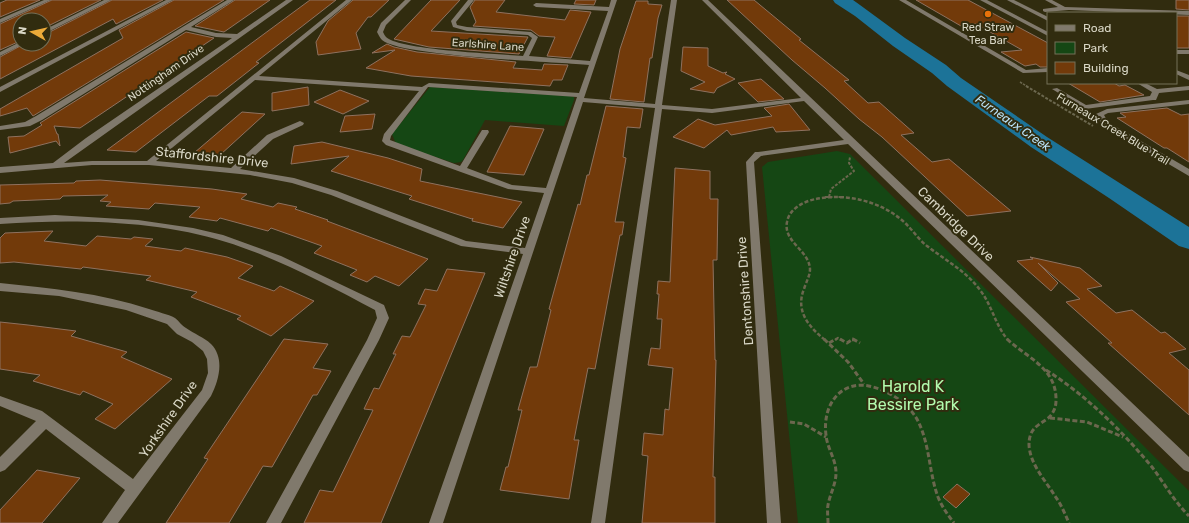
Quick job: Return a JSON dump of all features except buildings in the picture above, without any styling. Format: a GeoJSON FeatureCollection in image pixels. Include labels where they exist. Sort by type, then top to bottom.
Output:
{"type":"FeatureCollection","features":[{"type":"Feature","properties":{"kind":"street"},"geometry":{"type":"LineString","coordinates":[[0,21],[48,0]]}},
{"type":"Feature","properties":{"kind":"street"},"geometry":{"type":"LineString","coordinates":[[52,28],[108,0]]}},
{"type":"Feature","properties":{"kind":"street"},"geometry":{"type":"LineString","coordinates":[[0,90],[170,0]]}},
{"type":"Feature","properties":{"kind":"street"},"geometry":{"type":"LineString","coordinates":[[0,128],[27,124],[39,118],[231,0]]}},
{"type":"Feature","properties":{"kind":"street","name":"Nottingham Drive"},"geometry":{"type":"LineString","coordinates":[[56,165],[89,140],[290,0]]}},
{"type":"Feature","properties":{"kind":"street"},"geometry":{"type":"LineString","coordinates":[[149,163],[349,0]]}},
{"type":"Feature","properties":{"kind":"street","name":"Earlshire Lane"},"geometry":{"type":"LineString","coordinates":[[408,0],[383,24],[380,32],[384,39],[407,48],[433,52],[592,63]]}},
{"type":"Feature","properties":{"kind":"street"},"geometry":{"type":"LineString","coordinates":[[471,0],[453,22],[455,26],[467,29],[529,33],[535,37],[525,58]]}},
{"type":"Feature","properties":{"kind":"street"},"geometry":{"type":"LineString","coordinates":[[598,523],[674,0]]}},
{"type":"Feature","properties":{"kind":"street","name":"Cambridge Drive"},"geometry":{"type":"LineString","coordinates":[[705,0],[806,99],[1189,466]]}},
{"type":"Feature","properties":{"kind":"street"},"geometry":{"type":"LineString","coordinates":[[902,0],[1025,72],[1047,70]]}},
{"type":"Feature","properties":{"kind":"street"},"geometry":{"type":"LineString","coordinates":[[983,0],[1047,33]]}},
{"type":"Feature","properties":{"kind":"street"},"geometry":{"type":"LineString","coordinates":[[1010,0],[1047,18]]}},
{"type":"Feature","properties":{"kind":"street"},"geometry":{"type":"LineString","coordinates":[[1048,0],[1072,12]]}},
{"type":"Feature","properties":{"kind":"street"},"geometry":{"type":"LineString","coordinates":[[536,5],[612,5]]}},
{"type":"Feature","properties":{"kind":"street","name":"Wiltshire Drive"},"geometry":{"type":"LineString","coordinates":[[436,523],[612,5]]}},
{"type":"Feature","properties":{"kind":"street"},"geometry":{"type":"LineString","coordinates":[[1039,7],[1048,12],[1064,8],[1164,12]]}},
{"type":"Feature","properties":{"kind":"street"},"geometry":{"type":"LineString","coordinates":[[1177,13],[1189,13]]}},
{"type":"Feature","properties":{"kind":"street"},"geometry":{"type":"LineString","coordinates":[[186,28],[216,35],[238,36]]}},
{"type":"Feature","properties":{"kind":"street"},"geometry":{"type":"LineString","coordinates":[[0,54],[12,48]]}},
{"type":"Feature","properties":{"kind":"street"},"geometry":{"type":"LineString","coordinates":[[1177,52],[1189,52]]}},
{"type":"Feature","properties":{"kind":"street"},"geometry":{"type":"LineString","coordinates":[[1177,72],[1189,78]]}},
{"type":"Feature","properties":{"kind":"street"},"geometry":{"type":"LineString","coordinates":[[254,78],[423,89]]}},
{"type":"Feature","properties":{"kind":"street"},"geometry":{"type":"LineString","coordinates":[[1177,82],[1189,88]]}},
{"type":"Feature","properties":{"kind":"street"},"geometry":{"type":"LineString","coordinates":[[548,191],[511,186],[386,141],[387,136],[423,89],[426,86],[433,84],[712,111],[806,99]]}},
{"type":"Feature","properties":{"kind":"street"},"geometry":{"type":"LineString","coordinates":[[1142,84],[1156,91],[1189,88]]}},
{"type":"Feature","properties":{"kind":"street"},"geometry":{"type":"LineString","coordinates":[[1055,89],[1085,107],[1153,98],[1156,91]]}},
{"type":"Feature","properties":{"kind":"street"},"geometry":{"type":"LineString","coordinates":[[1189,102],[1107,111],[1100,114],[1105,123],[1189,173]]}},
{"type":"Feature","properties":{"kind":"street"},"geometry":{"type":"LineString","coordinates":[[234,170],[270,137],[300,123]]}},
{"type":"Feature","properties":{"kind":"street"},"geometry":{"type":"LineString","coordinates":[[462,169],[485,132]]}},
{"type":"Feature","properties":{"kind":"street","name":"Dentonshire Drive"},"geometry":{"type":"LineString","coordinates":[[774,523],[750,162],[758,154],[850,141]]}},
{"type":"Feature","properties":{"kind":"street","name":"Staffordshire Drive"},"geometry":{"type":"LineString","coordinates":[[0,170],[56,165],[149,163],[234,170],[294,180],[328,191],[464,244],[528,251]]}},
{"type":"Feature","properties":{"kind":"street"},"geometry":{"type":"LineString","coordinates":[[0,221],[74,218],[123,221],[221,237],[263,252],[358,296],[380,308],[382,318],[373,340],[273,523]]}},
{"type":"Feature","properties":{"kind":"street","name":"Yorkshire Drive"},"geometry":{"type":"LineString","coordinates":[[0,287],[59,292],[149,313],[171,321],[181,331],[196,338],[208,348],[213,359],[214,373],[207,392],[109,523]]}},
{"type":"Feature","properties":{"kind":"street"},"geometry":{"type":"LineString","coordinates":[[0,400],[37,415],[135,489]]}},
{"type":"Feature","properties":{"kind":"street"},"geometry":{"type":"LineString","coordinates":[[0,466],[45,421]]}},
{"type":"Feature","properties":{"kind":"path","name":"Furneaux Creek Blue Trail"},"geometry":{"type":"LineString","coordinates":[[1019,81],[1099,130]]}},
{"type":"Feature","properties":{"kind":"path"},"geometry":{"type":"LineString","coordinates":[[830,197],[831,189],[854,171],[849,163],[849,155]]}},
{"type":"Feature","properties":{"kind":"path"},"geometry":{"type":"LineString","coordinates":[[864,384],[848,361],[829,343],[814,332],[806,321],[800,306],[801,294],[811,274],[809,262],[791,239],[787,231],[786,220],[790,212],[808,201],[830,197],[850,199],[869,203],[890,212],[901,219],[924,244],[958,268],[980,289],[987,300],[998,328],[1008,341],[1073,388],[1101,413],[1140,453],[1178,506],[1189,516]]}},
{"type":"Feature","properties":{"kind":"path"},"geometry":{"type":"LineString","coordinates":[[829,343],[838,338],[847,343],[853,339],[860,343]]}},
{"type":"Feature","properties":{"kind":"path"},"geometry":{"type":"LineString","coordinates":[[1046,369],[1054,387],[1056,401],[1055,409],[1050,418]]}},
{"type":"Feature","properties":{"kind":"path"},"geometry":{"type":"LineString","coordinates":[[828,523],[827,506],[833,488],[836,470],[833,453],[826,437],[827,418],[830,405],[835,396],[843,389],[852,385],[864,384],[896,398],[917,420],[924,433],[936,493],[943,509],[954,523]]}},
{"type":"Feature","properties":{"kind":"path"},"geometry":{"type":"LineString","coordinates":[[1069,523],[1056,497],[1032,459],[1029,444],[1030,435],[1038,424],[1050,418],[1087,422],[1125,438]]}},
{"type":"Feature","properties":{"kind":"path"},"geometry":{"type":"LineString","coordinates":[[790,422],[804,424],[826,437]]}},
{"type":"Feature","properties":{"kind":"green space"},"geometry":{"type":"Polygon","coordinates":[[[430,87],[569,96],[574,97],[574,100],[564,126],[485,120],[463,160],[461,162],[454,163],[396,144],[392,134],[430,87]]]}},
{"type":"Feature","properties":{"kind":"green space","name":"Harold K Bessire Park"},"geometry":{"type":"Polygon","coordinates":[[[837,151],[850,154],[1189,491],[1189,523],[798,523],[762,167],[768,162],[837,151]]]}},
{"type":"Feature","properties":{"kind":"waterway","name":"Furneaux Creek"},"geometry":{"type":"LineString","coordinates":[[841,0],[861,12],[899,42],[939,69],[954,82],[1039,142],[1118,192],[1189,240]]}},
{"type":"Feature","properties":{"kind":"place","name":"Red Straw Tea Bar"},"geometry":{"type":"Point","coordinates":[988,14]}}]}
